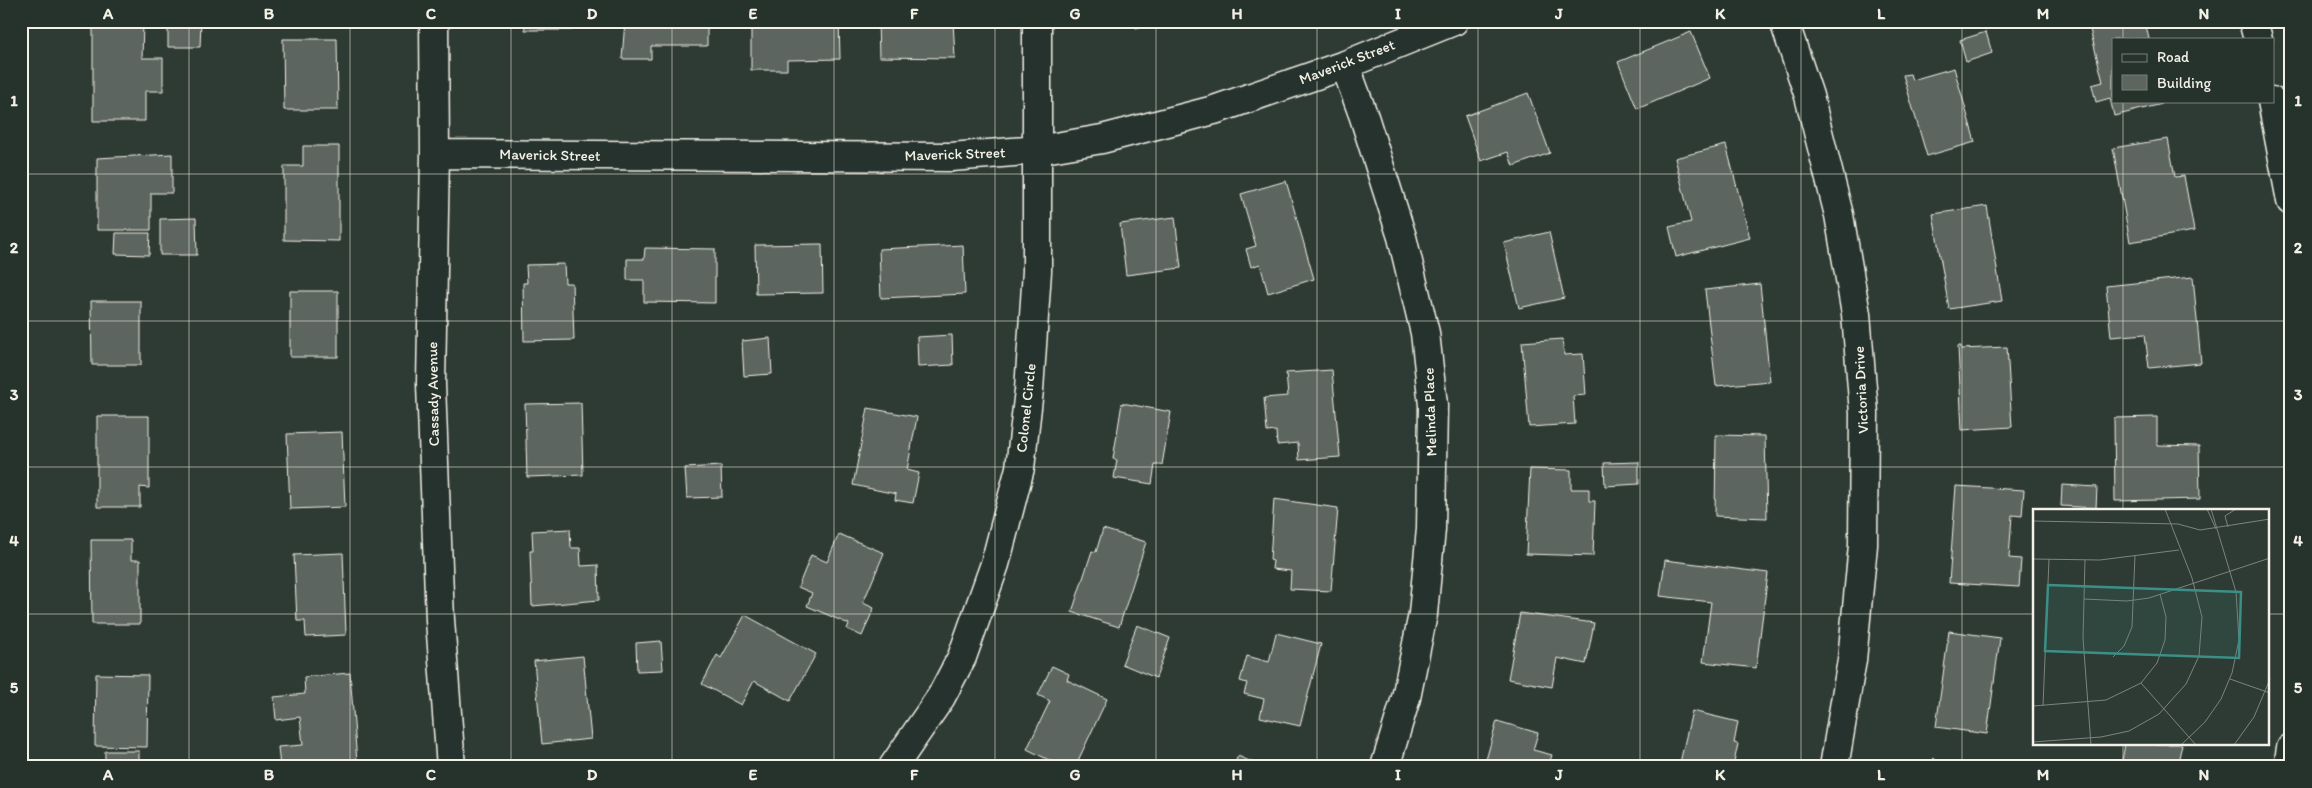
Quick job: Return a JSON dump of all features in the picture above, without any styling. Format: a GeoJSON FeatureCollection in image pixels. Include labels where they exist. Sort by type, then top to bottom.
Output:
{"type":"FeatureCollection","features":[{"type":"Feature","properties":{"kind":"street","name":"Cassady Avenue"},"geometry":{"type":"LineString","coordinates":[[434,21],[435,154],[431,384],[440,620],[451,767]]}},
{"type":"Feature","properties":{"kind":"street","name":"Colonel Circle"},"geometry":{"type":"LineString","coordinates":[[893,767],[940,697],[962,657],[995,564],[1020,468],[1029,390],[1037,271],[1037,21]]}},
{"type":"Feature","properties":{"kind":"street","name":"Maverick Street"},"geometry":{"type":"LineString","coordinates":[[435,154],[951,157],[1038,150],[1102,139],[1214,110],[1345,65],[1454,21]]}},
{"type":"Feature","properties":{"kind":"street","name":"Victoria Drive"},"geometry":{"type":"LineString","coordinates":[[1784,21],[1809,96],[1839,215],[1856,314],[1864,413],[1863,545],[1852,660],[1834,767]]}},
{"type":"Feature","properties":{"kind":"street"},"geometry":{"type":"LineString","coordinates":[[2254,21],[2258,38]]}},
{"type":"Feature","properties":{"kind":"street","name":"Melinda Place"},"geometry":{"type":"LineString","coordinates":[[1345,65],[1364,117],[1402,237],[1425,332],[1434,405],[1431,529],[1423,614],[1406,698],[1385,767]]}},
{"type":"Feature","properties":{"kind":"street"},"geometry":{"type":"LineString","coordinates":[[2272,102],[2291,200]]}},
{"type":"Feature","properties":{"kind":"street"},"geometry":{"type":"LineString","coordinates":[[2288,767],[2291,748]]}},
{"type":"Feature","properties":{"kind":"building"},"geometry":{"type":"Polygon","coordinates":[[[168,21],[201,21],[200,47],[168,47],[168,21]]]}},
{"type":"Feature","properties":{"kind":"building"},"geometry":{"type":"Polygon","coordinates":[[[524,21],[573,21],[572,30],[525,30],[524,21]]]}},
{"type":"Feature","properties":{"kind":"building"},"geometry":{"type":"Polygon","coordinates":[[[625,21],[707,21],[707,46],[651,46],[651,59],[622,59],[625,21]]]}},
{"type":"Feature","properties":{"kind":"building"},"geometry":{"type":"Polygon","coordinates":[[[751,21],[839,21],[840,59],[787,60],[787,70],[751,70],[751,21]]]}},
{"type":"Feature","properties":{"kind":"building"},"geometry":{"type":"Polygon","coordinates":[[[878,21],[953,21],[955,58],[879,57],[878,21]]]}},
{"type":"Feature","properties":{"kind":"building"},"geometry":{"type":"Polygon","coordinates":[[[1134,21],[1160,21],[1136,28],[1134,21]]]}},
{"type":"Feature","properties":{"kind":"building"},"geometry":{"type":"Polygon","coordinates":[[[2088,21],[2145,21],[2149,38],[2112,38],[2112,102],[2161,102],[2162,104],[2114,116],[2110,98],[2096,102],[2092,85],[2103,82],[2088,21]]]}},
{"type":"Feature","properties":{"kind":"building"},"geometry":{"type":"Polygon","coordinates":[[[93,23],[143,23],[142,58],[163,58],[163,91],[145,91],[145,121],[93,121],[93,23]]]}},
{"type":"Feature","properties":{"kind":"building"},"geometry":{"type":"Polygon","coordinates":[[[1691,32],[1710,78],[1637,109],[1618,62],[1691,32]]]}},
{"type":"Feature","properties":{"kind":"building"},"geometry":{"type":"Polygon","coordinates":[[[1986,32],[1992,53],[1966,62],[1960,40],[1986,32]]]}},
{"type":"Feature","properties":{"kind":"building"},"geometry":{"type":"Polygon","coordinates":[[[283,39],[337,39],[338,110],[284,110],[283,39]]]}},
{"type":"Feature","properties":{"kind":"building"},"geometry":{"type":"Polygon","coordinates":[[[1954,68],[1975,142],[1927,156],[1903,75],[1910,74],[1912,80],[1954,68]]]}},
{"type":"Feature","properties":{"kind":"building"},"geometry":{"type":"Polygon","coordinates":[[[1528,93],[1550,153],[1513,166],[1508,152],[1481,161],[1465,116],[1528,93]]]}},
{"type":"Feature","properties":{"kind":"building"},"geometry":{"type":"Polygon","coordinates":[[[2168,139],[2175,177],[2184,176],[2194,231],[2130,242],[2113,148],[2168,139]]]}},
{"type":"Feature","properties":{"kind":"building"},"geometry":{"type":"Polygon","coordinates":[[[1726,145],[1750,238],[1676,257],[1669,227],[1691,222],[1675,158],[1726,145]]]}},
{"type":"Feature","properties":{"kind":"building"},"geometry":{"type":"Polygon","coordinates":[[[303,146],[339,146],[339,241],[284,240],[284,166],[303,166],[303,146]]]}},
{"type":"Feature","properties":{"kind":"building"},"geometry":{"type":"Polygon","coordinates":[[[172,154],[172,193],[151,193],[151,230],[97,230],[97,158],[172,154]]]}},
{"type":"Feature","properties":{"kind":"building"},"geometry":{"type":"Polygon","coordinates":[[[1286,181],[1314,279],[1268,293],[1260,264],[1251,267],[1246,249],[1256,246],[1241,194],[1286,181]]]}},
{"type":"Feature","properties":{"kind":"building"},"geometry":{"type":"Polygon","coordinates":[[[1987,206],[2002,301],[1949,309],[1933,214],[1987,206]]]}},
{"type":"Feature","properties":{"kind":"building"},"geometry":{"type":"Polygon","coordinates":[[[1175,217],[1181,268],[1126,275],[1120,224],[1175,217]]]}},
{"type":"Feature","properties":{"kind":"building"},"geometry":{"type":"Polygon","coordinates":[[[196,218],[197,255],[160,255],[160,219],[196,218]]]}},
{"type":"Feature","properties":{"kind":"building"},"geometry":{"type":"Polygon","coordinates":[[[1549,232],[1564,298],[1519,308],[1504,243],[1549,232]]]}},
{"type":"Feature","properties":{"kind":"building"},"geometry":{"type":"Polygon","coordinates":[[[116,233],[150,233],[149,255],[115,254],[116,233]]]}},
{"type":"Feature","properties":{"kind":"building"},"geometry":{"type":"Polygon","coordinates":[[[822,244],[823,293],[756,294],[755,245],[822,244]]]}},
{"type":"Feature","properties":{"kind":"building"},"geometry":{"type":"Polygon","coordinates":[[[963,245],[965,294],[881,298],[879,249],[963,245]]]}},
{"type":"Feature","properties":{"kind":"building"},"geometry":{"type":"Polygon","coordinates":[[[645,248],[715,249],[715,303],[644,302],[644,280],[627,280],[627,259],[644,259],[645,248]]]}},
{"type":"Feature","properties":{"kind":"building"},"geometry":{"type":"Polygon","coordinates":[[[564,264],[565,283],[572,283],[574,340],[524,341],[523,283],[527,283],[526,265],[564,264]]]}},
{"type":"Feature","properties":{"kind":"building"},"geometry":{"type":"Polygon","coordinates":[[[2193,277],[2201,363],[2149,368],[2145,334],[2111,337],[2106,286],[2193,277]]]}},
{"type":"Feature","properties":{"kind":"building"},"geometry":{"type":"Polygon","coordinates":[[[1760,284],[1770,381],[1716,386],[1705,290],[1760,284]]]}},
{"type":"Feature","properties":{"kind":"building"},"geometry":{"type":"Polygon","coordinates":[[[290,291],[338,291],[338,357],[290,357],[290,291]]]}},
{"type":"Feature","properties":{"kind":"building"},"geometry":{"type":"Polygon","coordinates":[[[91,301],[141,301],[141,365],[92,365],[91,301]]]}},
{"type":"Feature","properties":{"kind":"building"},"geometry":{"type":"Polygon","coordinates":[[[952,335],[953,365],[918,367],[917,337],[952,335]]]}},
{"type":"Feature","properties":{"kind":"building"},"geometry":{"type":"Polygon","coordinates":[[[770,338],[772,374],[744,376],[742,341],[770,338]]]}},
{"type":"Feature","properties":{"kind":"building"},"geometry":{"type":"Polygon","coordinates":[[[1562,339],[1564,355],[1583,354],[1586,395],[1573,396],[1575,424],[1529,427],[1522,342],[1562,339]]]}},
{"type":"Feature","properties":{"kind":"building"},"geometry":{"type":"Polygon","coordinates":[[[1958,346],[1961,346],[1961,349],[2007,347],[2012,427],[1962,430],[1958,346]]]}},
{"type":"Feature","properties":{"kind":"building"},"geometry":{"type":"Polygon","coordinates":[[[1332,370],[1340,457],[1299,460],[1298,443],[1277,445],[1276,431],[1267,432],[1264,398],[1288,396],[1286,373],[1332,370]]]}},
{"type":"Feature","properties":{"kind":"building"},"geometry":{"type":"Polygon","coordinates":[[[581,403],[583,475],[527,477],[525,404],[581,403]]]}},
{"type":"Feature","properties":{"kind":"building"},"geometry":{"type":"Polygon","coordinates":[[[1122,403],[1171,412],[1162,465],[1155,465],[1152,484],[1114,478],[1117,460],[1113,459],[1122,403]]]}},
{"type":"Feature","properties":{"kind":"building"},"geometry":{"type":"Polygon","coordinates":[[[868,408],[917,417],[907,470],[919,473],[913,503],[895,500],[896,494],[853,485],[868,408]]]}},
{"type":"Feature","properties":{"kind":"building"},"geometry":{"type":"Polygon","coordinates":[[[97,416],[149,416],[149,488],[140,487],[140,507],[97,507],[97,416]]]}},
{"type":"Feature","properties":{"kind":"building"},"geometry":{"type":"Polygon","coordinates":[[[2157,417],[2157,445],[2199,446],[2200,499],[2115,501],[2114,418],[2157,417]]]}},
{"type":"Feature","properties":{"kind":"building"},"geometry":{"type":"Polygon","coordinates":[[[342,432],[345,507],[290,509],[287,434],[342,432]]]}},
{"type":"Feature","properties":{"kind":"building"},"geometry":{"type":"Polygon","coordinates":[[[1716,435],[1765,436],[1767,518],[1715,516],[1716,435]]]}},
{"type":"Feature","properties":{"kind":"building"},"geometry":{"type":"Polygon","coordinates":[[[1639,462],[1639,484],[1605,486],[1604,463],[1639,462]]]}},
{"type":"Feature","properties":{"kind":"building"},"geometry":{"type":"Polygon","coordinates":[[[721,466],[722,497],[687,498],[685,468],[721,466]]]}},
{"type":"Feature","properties":{"kind":"building"},"geometry":{"type":"Polygon","coordinates":[[[1530,469],[1571,470],[1571,489],[1589,489],[1589,501],[1595,501],[1593,556],[1526,554],[1530,469]]]}},
{"type":"Feature","properties":{"kind":"building"},"geometry":{"type":"Polygon","coordinates":[[[2062,485],[2097,487],[2096,508],[2061,506],[2062,485]]]}},
{"type":"Feature","properties":{"kind":"building"},"geometry":{"type":"Polygon","coordinates":[[[1956,486],[2024,490],[2022,516],[2012,515],[2009,558],[2021,559],[2019,587],[1949,583],[1956,486]]]}},
{"type":"Feature","properties":{"kind":"building"},"geometry":{"type":"Polygon","coordinates":[[[1274,499],[1338,508],[1331,591],[1290,589],[1291,571],[1272,569],[1273,561],[1270,560],[1274,499]]]}},
{"type":"Feature","properties":{"kind":"building"},"geometry":{"type":"Polygon","coordinates":[[[570,529],[571,548],[580,548],[581,566],[598,565],[599,600],[532,606],[530,551],[533,551],[532,531],[570,529]]]}},
{"type":"Feature","properties":{"kind":"building"},"geometry":{"type":"Polygon","coordinates":[[[1103,529],[1146,542],[1119,627],[1072,612],[1092,551],[1096,552],[1103,529]]]}},
{"type":"Feature","properties":{"kind":"building"},"geometry":{"type":"Polygon","coordinates":[[[839,534],[884,553],[863,603],[874,608],[862,636],[847,629],[849,624],[807,606],[812,593],[798,587],[811,555],[827,562],[839,534]]]}},
{"type":"Feature","properties":{"kind":"building"},"geometry":{"type":"Polygon","coordinates":[[[91,540],[131,540],[131,560],[140,560],[140,624],[92,624],[91,540]]]}},
{"type":"Feature","properties":{"kind":"building"},"geometry":{"type":"Polygon","coordinates":[[[343,553],[346,635],[306,637],[305,621],[297,621],[294,555],[343,553]]]}},
{"type":"Feature","properties":{"kind":"building"},"geometry":{"type":"Polygon","coordinates":[[[1665,560],[1768,573],[1756,668],[1703,662],[1711,602],[1660,596],[1665,560]]]}},
{"type":"Feature","properties":{"kind":"building"},"geometry":{"type":"Polygon","coordinates":[[[1520,613],[1594,623],[1586,664],[1557,658],[1552,687],[1508,679],[1520,613]]]}},
{"type":"Feature","properties":{"kind":"building"},"geometry":{"type":"Polygon","coordinates":[[[745,615],[816,654],[790,701],[754,681],[741,705],[702,684],[717,655],[721,658],[745,615]]]}},
{"type":"Feature","properties":{"kind":"building"},"geometry":{"type":"Polygon","coordinates":[[[1137,625],[1170,638],[1156,678],[1122,664],[1137,625]]]}},
{"type":"Feature","properties":{"kind":"building"},"geometry":{"type":"Polygon","coordinates":[[[1949,631],[2000,638],[1987,734],[1936,727],[1949,631]]]}},
{"type":"Feature","properties":{"kind":"building"},"geometry":{"type":"Polygon","coordinates":[[[1276,633],[1321,644],[1300,726],[1260,717],[1264,699],[1244,694],[1247,683],[1240,681],[1247,656],[1269,662],[1276,633]]]}},
{"type":"Feature","properties":{"kind":"building"},"geometry":{"type":"Polygon","coordinates":[[[661,641],[663,670],[637,671],[636,643],[661,641]]]}},
{"type":"Feature","properties":{"kind":"building"},"geometry":{"type":"Polygon","coordinates":[[[583,656],[591,739],[542,744],[534,661],[583,656]]]}},
{"type":"Feature","properties":{"kind":"building"},"geometry":{"type":"Polygon","coordinates":[[[1052,666],[1069,674],[1067,680],[1107,699],[1075,767],[1063,767],[1027,749],[1050,701],[1038,695],[1052,666]]]}},
{"type":"Feature","properties":{"kind":"building"},"geometry":{"type":"Polygon","coordinates":[[[350,673],[357,762],[280,767],[278,747],[303,745],[300,717],[276,720],[274,697],[305,694],[304,677],[350,673]]]}},
{"type":"Feature","properties":{"kind":"building"},"geometry":{"type":"Polygon","coordinates":[[[96,674],[148,675],[147,747],[95,746],[96,674]]]}},
{"type":"Feature","properties":{"kind":"building"},"geometry":{"type":"Polygon","coordinates":[[[1692,711],[1738,722],[1734,743],[1738,744],[1733,767],[1679,767],[1692,711]]]}},
{"type":"Feature","properties":{"kind":"building"},"geometry":{"type":"Polygon","coordinates":[[[1497,721],[1538,733],[1533,750],[1552,755],[1548,767],[1534,763],[1533,767],[1484,767],[1497,721]]]}},
{"type":"Feature","properties":{"kind":"building"},"geometry":{"type":"Polygon","coordinates":[[[2125,746],[2182,746],[2177,767],[2121,767],[2125,746]]]}},
{"type":"Feature","properties":{"kind":"building"},"geometry":{"type":"Polygon","coordinates":[[[105,751],[139,751],[139,767],[105,767],[105,751]]]}},
{"type":"Feature","properties":{"kind":"building"},"geometry":{"type":"Polygon","coordinates":[[[1238,756],[1263,767],[1233,767],[1238,756]]]}},
{"type":"Feature","properties":{"kind":"building"},"geometry":{"type":"Polygon","coordinates":[[[1934,758],[1936,762],[1955,767],[1932,767],[1934,758]]]}}]}
